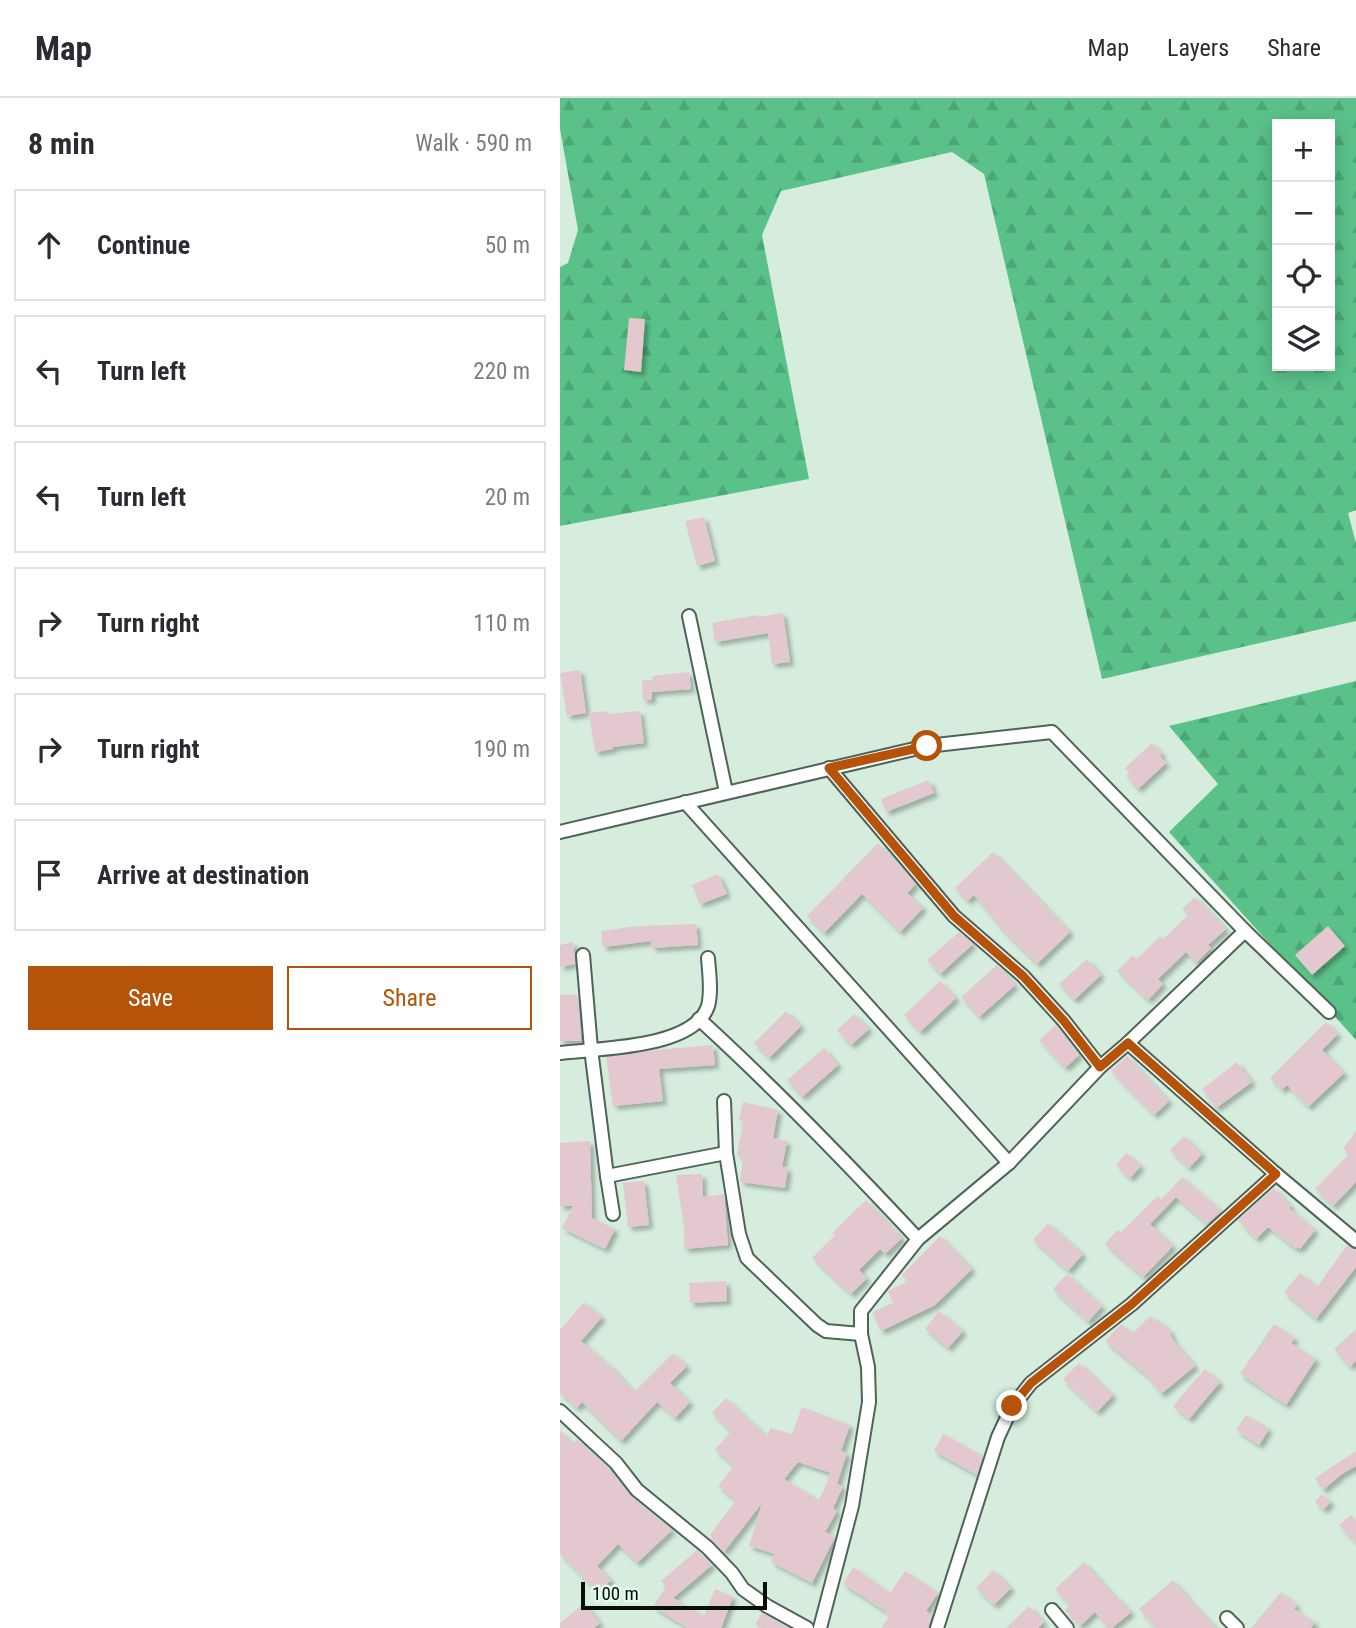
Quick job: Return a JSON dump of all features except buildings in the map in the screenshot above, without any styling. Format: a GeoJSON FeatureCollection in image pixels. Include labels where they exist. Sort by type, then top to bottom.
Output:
{"type":"FeatureCollection","features":[{"type":"Feature","properties":{"kind":"street"},"geometry":{"type":"LineString","coordinates":[[689,616],[726,792]]}},
{"type":"Feature","properties":{"kind":"street"},"geometry":{"type":"LineString","coordinates":[[560,832],[927,746],[1052,732],[1245,931],[1329,1012]]}},
{"type":"Feature","properties":{"kind":"street"},"geometry":{"type":"LineString","coordinates":[[829,768],[954,916],[1023,976],[1064,1021],[1100,1067]]}},
{"type":"Feature","properties":{"kind":"street"},"geometry":{"type":"LineString","coordinates":[[685,802],[1009,1163]]}},
{"type":"Feature","properties":{"kind":"street"},"geometry":{"type":"LineString","coordinates":[[820,1628],[852,1506],[869,1402],[861,1311],[918,1239],[1009,1163],[1100,1067],[1245,931]]}},
{"type":"Feature","properties":{"kind":"street"},"geometry":{"type":"LineString","coordinates":[[583,955],[591,1049],[613,1214]]}},
{"type":"Feature","properties":{"kind":"street"},"geometry":{"type":"LineString","coordinates":[[560,1054],[660,1042],[688,1030],[707,1010],[708,958]]}},
{"type":"Feature","properties":{"kind":"street"},"geometry":{"type":"LineString","coordinates":[[699,1020],[830,1146],[918,1239]]}},
{"type":"Feature","properties":{"kind":"street"},"geometry":{"type":"LineString","coordinates":[[1128,1043],[1356,1241]]}},
{"type":"Feature","properties":{"kind":"street"},"geometry":{"type":"LineString","coordinates":[[724,1101],[726,1153],[739,1234],[747,1258],[826,1331],[861,1334]]}},
{"type":"Feature","properties":{"kind":"street"},"geometry":{"type":"LineString","coordinates":[[607,1176],[726,1153]]}},
{"type":"Feature","properties":{"kind":"street"},"geometry":{"type":"LineString","coordinates":[[937,1628],[998,1437],[1012,1406],[1031,1383],[1132,1304],[1276,1174]]}},
{"type":"Feature","properties":{"kind":"street"},"geometry":{"type":"LineString","coordinates":[[560,1411],[617,1463],[637,1490],[706,1547],[743,1588],[767,1606],[807,1628]]}},
{"type":"Feature","properties":{"kind":"street"},"geometry":{"type":"LineString","coordinates":[[1052,1611],[1068,1628]]}},
{"type":"Feature","properties":{"kind":"street"},"geometry":{"type":"LineString","coordinates":[[1227,1618],[1237,1628]]}},
{"type":"Feature","properties":{"kind":"green space"},"geometry":{"type":"Polygon","coordinates":[[[560,98],[1356,98],[1356,510],[1348,513],[1356,543],[1356,621],[1102,679],[984,174],[952,152],[781,191],[762,235],[809,479],[560,526],[560,267],[568,263],[578,230],[560,129],[560,98]]]}},
{"type":"Feature","properties":{"kind":"green space"},"geometry":{"type":"Polygon","coordinates":[[[1356,681],[1356,1040],[1169,832],[1218,784],[1169,726],[1356,681]]]}},
{"type":"Feature","properties":{"kind":"route"},"geometry":{"type":"LineString","coordinates":[[927,746],[829,768],[954,916],[1023,976],[1064,1021],[1100,1067],[1128,1043],[1276,1174],[1132,1304],[1031,1383],[1012,1406]]}}]}
